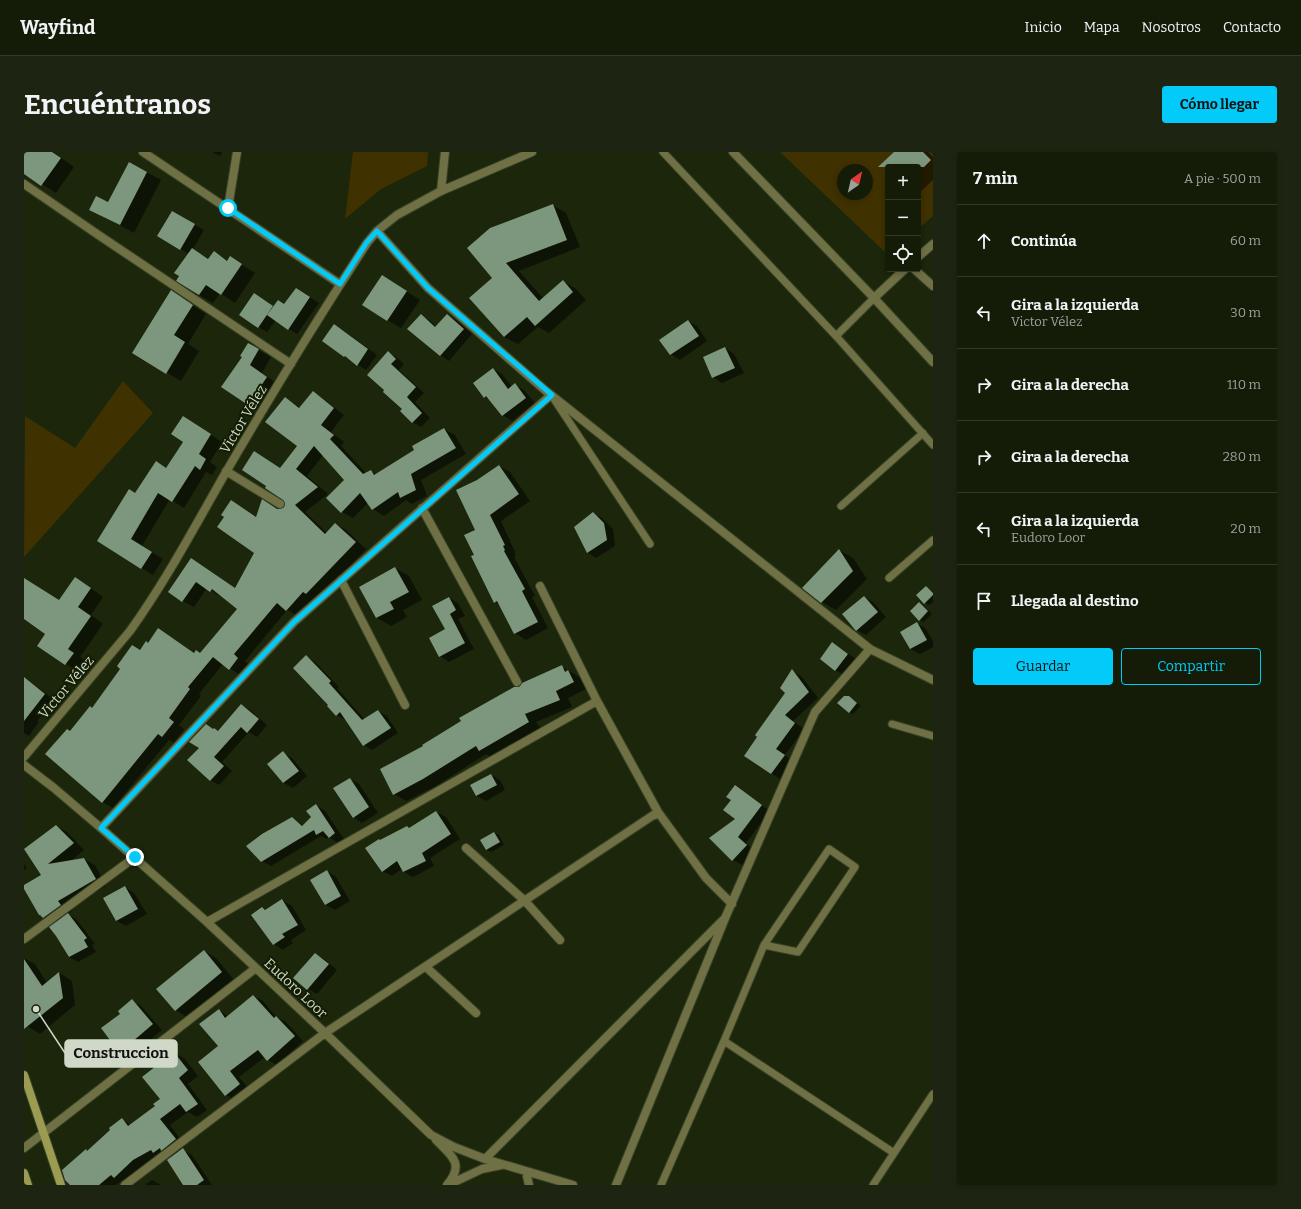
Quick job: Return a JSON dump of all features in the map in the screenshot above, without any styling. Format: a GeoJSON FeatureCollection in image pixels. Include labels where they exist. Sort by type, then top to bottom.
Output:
{"type":"FeatureCollection","features":[{"type":"Feature","properties":{"kind":"main road"},"geometry":{"type":"LineString","coordinates":[[24,1076],[61,1185]]}},
{"type":"Feature","properties":{"kind":"main road"},"geometry":{"type":"LineString","coordinates":[[24,1173],[28,1185]]}},
{"type":"Feature","properties":{"kind":"street"},"geometry":{"type":"LineString","coordinates":[[143,152],[340,284]]}},
{"type":"Feature","properties":{"kind":"street"},"geometry":{"type":"LineString","coordinates":[[228,208],[237,152]]}},
{"type":"Feature","properties":{"kind":"street"},"geometry":{"type":"LineString","coordinates":[[441,191],[445,152]]}},
{"type":"Feature","properties":{"kind":"street","name":"Victor Vélez"},"geometry":{"type":"LineString","coordinates":[[24,757],[130,631],[142,614],[160,586],[290,364],[367,242],[377,231],[397,215],[441,191],[532,152]]}},
{"type":"Feature","properties":{"kind":"street"},"geometry":{"type":"LineString","coordinates":[[734,152],[933,362]]}},
{"type":"Feature","properties":{"kind":"street"},"geometry":{"type":"LineString","coordinates":[[24,184],[290,364]]}},
{"type":"Feature","properties":{"kind":"street"},"geometry":{"type":"LineString","coordinates":[[377,231],[428,288],[552,395],[870,649],[933,680]]}},
{"type":"Feature","properties":{"kind":"street"},"geometry":{"type":"LineString","coordinates":[[921,254],[933,244]]}},
{"type":"Feature","properties":{"kind":"street"},"geometry":{"type":"LineString","coordinates":[[874,298],[902,272]]}},
{"type":"Feature","properties":{"kind":"street"},"geometry":{"type":"LineString","coordinates":[[917,272],[933,286]]}},
{"type":"Feature","properties":{"kind":"street"},"geometry":{"type":"LineString","coordinates":[[101,828],[294,622],[552,395]]}},
{"type":"Feature","properties":{"kind":"street"},"geometry":{"type":"LineString","coordinates":[[226,471],[280,504]]}},
{"type":"Feature","properties":{"kind":"street"},"geometry":{"type":"LineString","coordinates":[[422,508],[517,682]]}},
{"type":"Feature","properties":{"kind":"street"},"geometry":{"type":"LineString","coordinates":[[341,580],[405,705]]}},
{"type":"Feature","properties":{"kind":"street"},"geometry":{"type":"LineString","coordinates":[[540,586],[597,701],[656,814],[706,878],[732,904]]}},
{"type":"Feature","properties":{"kind":"street"},"geometry":{"type":"LineString","coordinates":[[616,1185],[726,916],[815,712],[870,649]]}},
{"type":"Feature","properties":{"kind":"street"},"geometry":{"type":"LineString","coordinates":[[207,922],[597,701]]}},
{"type":"Feature","properties":{"kind":"street","name":"Eudoro Loor"},"geometry":{"type":"LineString","coordinates":[[24,766],[54,788],[101,828],[207,922],[325,1033],[430,1135],[454,1147],[485,1159],[573,1185]]}},
{"type":"Feature","properties":{"kind":"street"},"geometry":{"type":"LineString","coordinates":[[125,1185],[325,1033],[656,814]]}},
{"type":"Feature","properties":{"kind":"street"},"geometry":{"type":"LineString","coordinates":[[466,848],[525,901],[560,940]]}},
{"type":"Feature","properties":{"kind":"street"},"geometry":{"type":"LineString","coordinates":[[24,939],[135,857]]}},
{"type":"Feature","properties":{"kind":"street"},"geometry":{"type":"LineString","coordinates":[[485,1159],[726,916]]}},
{"type":"Feature","properties":{"kind":"street"},"geometry":{"type":"LineString","coordinates":[[426,967],[476,1013]]}},
{"type":"Feature","properties":{"kind":"street"},"geometry":{"type":"LineString","coordinates":[[24,1148],[256,968]]}},
{"type":"Feature","properties":{"kind":"street"},"geometry":{"type":"LineString","coordinates":[[430,1135],[454,1158],[456,1166],[455,1173],[447,1185]]}},
{"type":"Feature","properties":{"kind":"street"},"geometry":{"type":"LineString","coordinates":[[447,1185],[477,1171],[504,1165]]}},
{"type":"Feature","properties":{"kind":"street"},"geometry":{"type":"LineString","coordinates":[[526,1172],[529,1185]]}},
{"type":"Feature","properties":{"kind":"lane"},"geometry":{"type":"LineString","coordinates":[[663,152],[836,336],[933,444]]}},
{"type":"Feature","properties":{"kind":"lane"},"geometry":{"type":"LineString","coordinates":[[836,336],[874,298]]}},
{"type":"Feature","properties":{"kind":"lane"},"geometry":{"type":"LineString","coordinates":[[552,395],[650,544]]}},
{"type":"Feature","properties":{"kind":"lane"},"geometry":{"type":"LineString","coordinates":[[841,506],[923,433]]}},
{"type":"Feature","properties":{"kind":"lane"},"geometry":{"type":"LineString","coordinates":[[889,578],[933,540]]}},
{"type":"Feature","properties":{"kind":"lane"},"geometry":{"type":"LineString","coordinates":[[892,724],[933,736]]}},
{"type":"Feature","properties":{"kind":"lane"},"geometry":{"type":"LineString","coordinates":[[661,1185],[764,945],[829,849],[855,867],[798,952],[764,945]]}},
{"type":"Feature","properties":{"kind":"lane"},"geometry":{"type":"LineString","coordinates":[[724,1041],[894,1153]]}},
{"type":"Feature","properties":{"kind":"lane"},"geometry":{"type":"LineString","coordinates":[[872,1185],[933,1094]]}},
{"type":"Feature","properties":{"kind":"shaded area"},"geometry":{"type":"Polygon","coordinates":[[[353,152],[428,152],[427,166],[381,189],[345,219],[353,152]]]}},
{"type":"Feature","properties":{"kind":"shaded area"},"geometry":{"type":"Polygon","coordinates":[[[780,152],[933,152],[933,216],[921,226],[921,164],[885,164],[885,252],[780,152]]]}},
{"type":"Feature","properties":{"kind":"shaded area"},"geometry":{"type":"Polygon","coordinates":[[[123,381],[153,413],[24,557],[25,416],[75,448],[123,381]]]}},
{"type":"Feature","properties":{"kind":"building"},"geometry":{"type":"Polygon","coordinates":[[[24,152],[52,152],[61,158],[41,186],[24,174],[24,152]]]}},
{"type":"Feature","properties":{"kind":"building"},"geometry":{"type":"Polygon","coordinates":[[[894,152],[923,152],[931,160],[924,167],[921,167],[921,164],[885,164],[885,167],[878,167],[894,152]]]}},
{"type":"Feature","properties":{"kind":"building"},"geometry":{"type":"Polygon","coordinates":[[[129,162],[147,172],[120,225],[89,210],[96,196],[108,202],[129,162]]]}},
{"type":"Feature","properties":{"kind":"building"},"geometry":{"type":"Polygon","coordinates":[[[553,204],[567,240],[506,263],[539,301],[563,280],[573,292],[535,326],[527,317],[504,337],[469,298],[492,278],[467,248],[490,228],[553,204]]]}},
{"type":"Feature","properties":{"kind":"building"},"geometry":{"type":"Polygon","coordinates":[[[172,211],[195,224],[180,250],[157,236],[172,211]]]}},
{"type":"Feature","properties":{"kind":"building"},"geometry":{"type":"Polygon","coordinates":[[[192,248],[208,259],[214,251],[227,261],[230,256],[242,264],[221,295],[206,285],[199,295],[176,281],[179,276],[174,273],[192,248]]]}},
{"type":"Feature","properties":{"kind":"building"},"geometry":{"type":"Polygon","coordinates":[[[382,275],[407,291],[387,321],[362,305],[382,275]]]}},
{"type":"Feature","properties":{"kind":"building"},"geometry":{"type":"Polygon","coordinates":[[[296,288],[310,297],[288,330],[267,315],[278,300],[284,304],[296,288]]]}},
{"type":"Feature","properties":{"kind":"building"},"geometry":{"type":"Polygon","coordinates":[[[171,290],[193,305],[174,335],[185,342],[166,374],[132,353],[171,290]]]}},
{"type":"Feature","properties":{"kind":"building"},"geometry":{"type":"Polygon","coordinates":[[[254,293],[273,306],[258,328],[239,315],[254,293]]]}},
{"type":"Feature","properties":{"kind":"building"},"geometry":{"type":"Polygon","coordinates":[[[421,314],[435,327],[447,314],[464,329],[440,356],[407,329],[421,314]]]}},
{"type":"Feature","properties":{"kind":"building"},"geometry":{"type":"Polygon","coordinates":[[[688,320],[699,336],[670,355],[659,340],[688,320]]]}},
{"type":"Feature","properties":{"kind":"building"},"geometry":{"type":"Polygon","coordinates":[[[334,324],[368,349],[357,366],[322,341],[334,324]]]}},
{"type":"Feature","properties":{"kind":"building"},"geometry":{"type":"Polygon","coordinates":[[[248,343],[259,349],[250,365],[267,377],[248,405],[221,387],[242,357],[240,356],[248,343]]]}},
{"type":"Feature","properties":{"kind":"building"},"geometry":{"type":"Polygon","coordinates":[[[725,347],[735,368],[712,378],[703,357],[725,347]]]}},
{"type":"Feature","properties":{"kind":"building"},"geometry":{"type":"Polygon","coordinates":[[[388,351],[396,359],[391,364],[416,387],[407,397],[422,413],[412,423],[400,411],[402,409],[367,375],[388,351]]]}},
{"type":"Feature","properties":{"kind":"building"},"geometry":{"type":"Polygon","coordinates":[[[493,368],[508,389],[515,383],[526,398],[502,416],[486,396],[484,398],[473,383],[493,368]]]}},
{"type":"Feature","properties":{"kind":"building"},"geometry":{"type":"Polygon","coordinates":[[[313,391],[334,408],[321,425],[334,435],[330,439],[363,474],[371,470],[374,475],[414,450],[412,446],[444,428],[456,448],[411,474],[416,490],[400,498],[398,492],[372,510],[360,493],[341,513],[326,498],[344,480],[314,446],[296,469],[318,487],[295,505],[325,534],[335,523],[356,542],[306,594],[303,592],[286,611],[277,603],[234,654],[238,658],[229,670],[213,657],[188,687],[190,689],[169,718],[174,722],[162,737],[158,734],[102,803],[45,754],[67,729],[70,731],[90,706],[92,708],[120,669],[117,666],[132,645],[140,650],[146,641],[148,643],[158,628],[194,653],[196,650],[200,653],[237,609],[212,589],[210,592],[196,582],[182,602],[168,592],[191,558],[235,588],[254,553],[217,527],[224,517],[221,515],[231,500],[256,517],[262,499],[277,509],[284,507],[285,504],[283,500],[265,488],[266,486],[242,470],[254,451],[280,468],[297,446],[265,422],[285,397],[299,408],[313,391]]]}},
{"type":"Feature","properties":{"kind":"building"},"geometry":{"type":"Polygon","coordinates":[[[183,416],[211,434],[199,454],[206,459],[200,470],[195,466],[172,502],[158,493],[131,539],[152,552],[141,569],[97,541],[129,489],[135,493],[156,461],[166,468],[183,442],[171,434],[183,416]]]}},
{"type":"Feature","properties":{"kind":"building"},"geometry":{"type":"Polygon","coordinates":[[[499,465],[519,494],[490,515],[505,545],[503,546],[504,551],[525,589],[522,591],[538,622],[514,634],[497,601],[494,603],[471,556],[474,555],[464,535],[475,530],[456,490],[477,480],[499,465]]]}},
{"type":"Feature","properties":{"kind":"building"},"geometry":{"type":"Polygon","coordinates":[[[593,512],[604,523],[607,540],[587,553],[574,527],[593,512]]]}},
{"type":"Feature","properties":{"kind":"building"},"geometry":{"type":"Polygon","coordinates":[[[839,549],[853,571],[821,603],[802,588],[839,549]]]}},
{"type":"Feature","properties":{"kind":"building"},"geometry":{"type":"Polygon","coordinates":[[[395,567],[409,592],[390,602],[394,609],[376,618],[359,587],[395,567]]]}},
{"type":"Feature","properties":{"kind":"building"},"geometry":{"type":"Polygon","coordinates":[[[75,577],[91,588],[78,607],[91,616],[68,649],[74,653],[65,665],[37,646],[45,634],[24,619],[24,578],[59,600],[75,577]]]}},
{"type":"Feature","properties":{"kind":"building"},"geometry":{"type":"Polygon","coordinates":[[[926,586],[933,593],[933,595],[924,604],[916,595],[926,586]]]}},
{"type":"Feature","properties":{"kind":"building"},"geometry":{"type":"Polygon","coordinates":[[[864,596],[878,612],[856,631],[842,614],[864,596]]]}},
{"type":"Feature","properties":{"kind":"building"},"geometry":{"type":"Polygon","coordinates":[[[449,597],[456,610],[450,614],[465,643],[439,657],[429,638],[445,629],[432,606],[449,597]]]}},
{"type":"Feature","properties":{"kind":"building"},"geometry":{"type":"Polygon","coordinates":[[[919,602],[928,611],[919,621],[910,611],[919,602]]]}},
{"type":"Feature","properties":{"kind":"building"},"geometry":{"type":"Polygon","coordinates":[[[917,622],[927,640],[910,649],[900,632],[917,622]]]}},
{"type":"Feature","properties":{"kind":"building"},"geometry":{"type":"Polygon","coordinates":[[[832,642],[848,654],[835,671],[820,659],[832,642]]]}},
{"type":"Feature","properties":{"kind":"building"},"geometry":{"type":"Polygon","coordinates":[[[306,655],[331,681],[329,683],[362,720],[378,710],[391,728],[363,746],[340,712],[336,716],[327,706],[328,705],[293,668],[306,655]]]}},
{"type":"Feature","properties":{"kind":"building"},"geometry":{"type":"Polygon","coordinates":[[[562,665],[565,672],[568,670],[574,682],[556,691],[560,700],[525,714],[529,722],[479,751],[476,746],[423,779],[393,795],[380,769],[423,746],[422,745],[461,721],[459,718],[514,687],[519,687],[522,683],[562,665]]]}},
{"type":"Feature","properties":{"kind":"building"},"geometry":{"type":"Polygon","coordinates":[[[792,669],[809,692],[785,715],[795,723],[776,749],[785,755],[771,774],[744,756],[757,737],[755,735],[785,693],[780,688],[792,669]]]}},
{"type":"Feature","properties":{"kind":"building"},"geometry":{"type":"Polygon","coordinates":[[[24,677],[45,694],[24,721],[24,677]]]}},
{"type":"Feature","properties":{"kind":"building"},"geometry":{"type":"Polygon","coordinates":[[[844,696],[849,696],[857,703],[849,713],[837,703],[844,696]]]}},
{"type":"Feature","properties":{"kind":"building"},"geometry":{"type":"Polygon","coordinates":[[[241,704],[259,719],[247,733],[241,727],[214,757],[224,766],[210,781],[187,760],[199,748],[189,742],[206,724],[218,731],[241,704]]]}},
{"type":"Feature","properties":{"kind":"building"},"geometry":{"type":"Polygon","coordinates":[[[283,751],[299,771],[283,783],[267,764],[283,751]]]}},
{"type":"Feature","properties":{"kind":"building"},"geometry":{"type":"Polygon","coordinates":[[[491,774],[497,785],[476,796],[470,785],[491,774]]]}},
{"type":"Feature","properties":{"kind":"building"},"geometry":{"type":"Polygon","coordinates":[[[350,778],[369,807],[353,818],[333,788],[350,778]]]}},
{"type":"Feature","properties":{"kind":"building"},"geometry":{"type":"Polygon","coordinates":[[[735,785],[762,805],[738,837],[747,845],[732,861],[709,838],[735,819],[723,810],[731,800],[726,797],[735,785]]]}},
{"type":"Feature","properties":{"kind":"building"},"geometry":{"type":"Polygon","coordinates":[[[316,804],[335,833],[329,838],[323,831],[316,835],[314,830],[261,862],[246,846],[262,834],[292,817],[302,826],[311,817],[306,811],[316,804]]]}},
{"type":"Feature","properties":{"kind":"building"},"geometry":{"type":"Polygon","coordinates":[[[436,811],[451,834],[422,853],[426,861],[403,872],[397,861],[382,872],[365,848],[379,839],[380,840],[407,826],[409,828],[436,811]]]}},
{"type":"Feature","properties":{"kind":"building"},"geometry":{"type":"Polygon","coordinates":[[[56,825],[74,843],[48,864],[84,858],[96,879],[58,901],[61,905],[43,918],[39,915],[24,889],[24,885],[41,875],[24,849],[56,825]]]}},
{"type":"Feature","properties":{"kind":"building"},"geometry":{"type":"Polygon","coordinates":[[[494,832],[500,842],[486,850],[480,840],[494,832]]]}},
{"type":"Feature","properties":{"kind":"building"},"geometry":{"type":"Polygon","coordinates":[[[327,870],[341,896],[325,905],[310,880],[327,870]]]}},
{"type":"Feature","properties":{"kind":"building"},"geometry":{"type":"Polygon","coordinates":[[[125,886],[138,909],[116,921],[103,898],[125,886]]]}},
{"type":"Feature","properties":{"kind":"building"},"geometry":{"type":"Polygon","coordinates":[[[282,899],[298,925],[282,934],[285,937],[273,945],[251,915],[262,907],[265,910],[282,899]]]}},
{"type":"Feature","properties":{"kind":"building"},"geometry":{"type":"Polygon","coordinates":[[[68,913],[87,938],[84,940],[88,947],[69,957],[49,927],[68,913]]]}},
{"type":"Feature","properties":{"kind":"building"},"geometry":{"type":"Polygon","coordinates":[[[204,950],[222,972],[175,1011],[156,989],[204,950]]]}},
{"type":"Feature","properties":{"kind":"building"},"geometry":{"type":"Polygon","coordinates":[[[315,953],[329,964],[307,990],[293,978],[315,953]]]}},
{"type":"Feature","properties":{"kind":"building"},"geometry":{"type":"Polygon","coordinates":[[[24,959],[42,986],[59,972],[63,998],[24,1029],[24,959]]]}},
{"type":"Feature","properties":{"kind":"building"},"geometry":{"type":"Polygon","coordinates":[[[253,995],[274,1018],[276,1016],[295,1036],[267,1061],[258,1050],[230,1071],[240,1084],[225,1096],[198,1062],[218,1046],[199,1024],[219,1009],[225,1018],[253,995]]]}},
{"type":"Feature","properties":{"kind":"building"},"geometry":{"type":"Polygon","coordinates":[[[132,999],[153,1024],[132,1042],[134,1045],[121,1055],[101,1028],[120,1014],[118,1011],[132,999]]]}},
{"type":"Feature","properties":{"kind":"building"},"geometry":{"type":"Polygon","coordinates":[[[174,1052],[188,1070],[179,1078],[198,1104],[186,1112],[180,1104],[160,1119],[176,1139],[161,1151],[160,1148],[153,1153],[151,1150],[133,1160],[114,1178],[111,1175],[99,1185],[70,1185],[65,1180],[62,1170],[86,1149],[87,1151],[110,1130],[109,1128],[122,1118],[128,1126],[155,1106],[153,1104],[160,1099],[142,1077],[174,1052]]]}},
{"type":"Feature","properties":{"kind":"building"},"geometry":{"type":"Polygon","coordinates":[[[183,1148],[204,1180],[197,1185],[183,1185],[167,1160],[183,1148]]]}},
{"type":"Feature","properties":{"kind":"place","name":"Construccion"},"geometry":{"type":"Point","coordinates":[36,1009]}},
{"type":"Feature","properties":{"kind":"route"},"geometry":{"type":"LineString","coordinates":[[135,857],[101,828],[294,622],[552,395],[428,288],[377,231],[367,242],[340,284],[228,208]]}}]}
